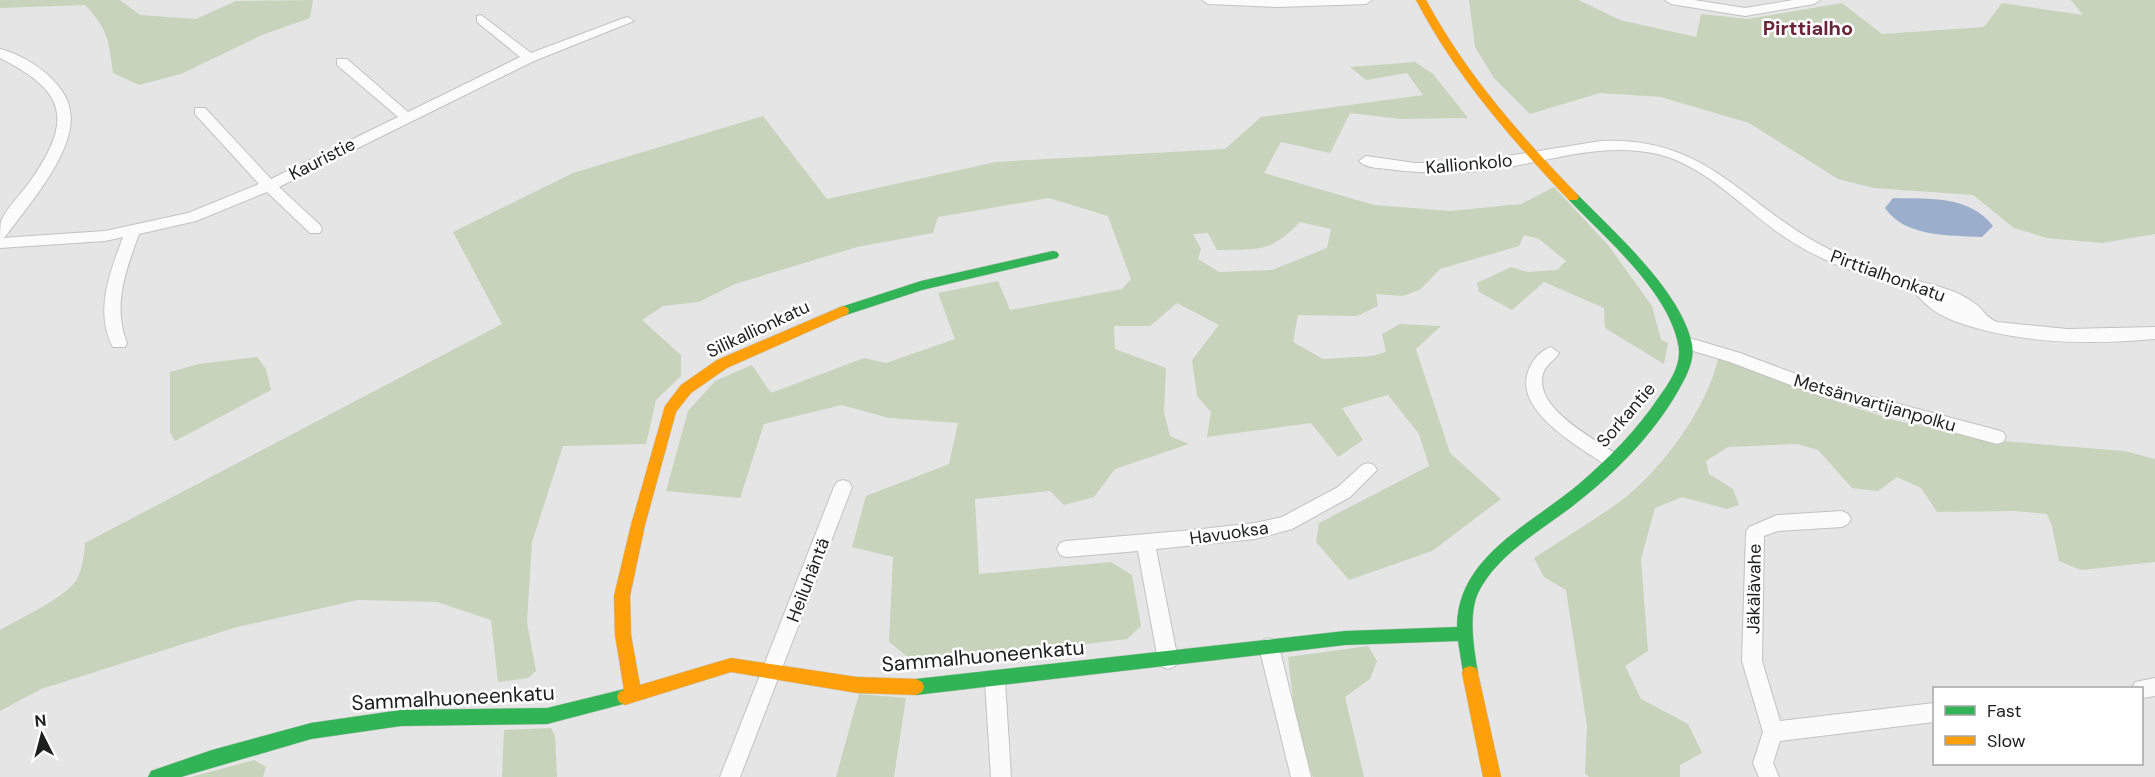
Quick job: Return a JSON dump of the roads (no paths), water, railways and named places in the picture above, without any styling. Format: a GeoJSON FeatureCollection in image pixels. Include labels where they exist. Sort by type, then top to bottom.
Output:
{"type":"FeatureCollection","features":[{"type":"Feature","properties":{"kind":"street"},"geometry":{"type":"LineString","coordinates":[[1208,0],[1259,3],[1366,0]]}},
{"type":"Feature","properties":{"kind":"street"},"geometry":{"type":"LineString","coordinates":[[1421,0],[1440,39],[1469,84],[1614,241],[1658,293],[1686,343]]}},
{"type":"Feature","properties":{"kind":"street"},"geometry":{"type":"LineString","coordinates":[[1671,0],[1745,12],[1814,0]]}},
{"type":"Feature","properties":{"kind":"street"},"geometry":{"type":"LineString","coordinates":[[481,19],[529,58]]}},
{"type":"Feature","properties":{"kind":"street","name":"Kauristie"},"geometry":{"type":"LineString","coordinates":[[0,243],[66,240],[132,232],[191,217],[269,186],[529,58],[628,21]]}},
{"type":"Feature","properties":{"kind":"street"},"geometry":{"type":"LineString","coordinates":[[0,52],[40,74],[57,89],[66,111],[64,132],[54,156],[0,233]]}},
{"type":"Feature","properties":{"kind":"street"},"geometry":{"type":"LineString","coordinates":[[342,62],[406,117]]}},
{"type":"Feature","properties":{"kind":"street"},"geometry":{"type":"LineString","coordinates":[[200,111],[269,186],[315,229]]}},
{"type":"Feature","properties":{"kind":"street","name":"Pirttialhonkatu"},"geometry":{"type":"LineString","coordinates":[[1536,157],[1574,148],[1613,144],[1663,151],[1715,175],[1803,242],[1836,259],[1920,289],[1933,304],[1963,320],[2028,332],[2063,335],[2155,333]]}},
{"type":"Feature","properties":{"kind":"street","name":"Kallionkolo"},"geometry":{"type":"LineString","coordinates":[[1366,161],[1435,169],[1497,164],[1536,157]]}},
{"type":"Feature","properties":{"kind":"street"},"geometry":{"type":"LineString","coordinates":[[119,343],[111,328],[111,312],[118,272],[132,232]]}},
{"type":"Feature","properties":{"kind":"street","name":"Silikallionkatu"},"geometry":{"type":"LineString","coordinates":[[633,694],[623,635],[622,596],[638,525],[670,410],[686,389],[722,363],[832,314],[921,286],[1053,255]]}},
{"type":"Feature","properties":{"kind":"street","name":"Metsänvartijanpolku"},"geometry":{"type":"LineString","coordinates":[[1686,343],[1734,357],[1820,390],[1996,437]]}},
{"type":"Feature","properties":{"kind":"street","name":"Sorkantie"},"geometry":{"type":"LineString","coordinates":[[1492,777],[1467,634],[1466,604],[1490,563],[1585,488],[1662,405],[1686,361],[1686,343]]}},
{"type":"Feature","properties":{"kind":"street"},"geometry":{"type":"LineString","coordinates":[[1551,353],[1536,370],[1535,391],[1548,416],[1612,460]]}},
{"type":"Feature","properties":{"kind":"street","name":"Havuoksa"},"geometry":{"type":"LineString","coordinates":[[1066,549],[1255,531],[1286,524],[1344,492],[1368,470]]}},
{"type":"Feature","properties":{"kind":"street","name":"Heiluhäntä"},"geometry":{"type":"LineString","coordinates":[[730,777],[843,487]]}},
{"type":"Feature","properties":{"kind":"street","name":"Jäkälävahe"},"geometry":{"type":"LineString","coordinates":[[1773,732],[1752,661],[1755,532],[1777,523],[1842,519]]}},
{"type":"Feature","properties":{"kind":"street"},"geometry":{"type":"LineString","coordinates":[[1145,542],[1168,660]]}},
{"type":"Feature","properties":{"kind":"street","name":"Sammalhuoneenkatu"},"geometry":{"type":"LineString","coordinates":[[158,777],[267,742],[358,722],[401,718],[547,716],[595,706],[730,664],[885,688],[995,681],[1345,638],[1467,634]]}},
{"type":"Feature","properties":{"kind":"street"},"geometry":{"type":"LineString","coordinates":[[1269,647],[1301,777]]}},
{"type":"Feature","properties":{"kind":"street"},"geometry":{"type":"LineString","coordinates":[[995,681],[1001,777]]}},
{"type":"Feature","properties":{"kind":"street"},"geometry":{"type":"LineString","coordinates":[[1769,777],[1763,763],[1773,732],[1933,713]]}},
{"type":"Feature","properties":{"kind":"water"},"geometry":{"type":"Polygon","coordinates":[[[1893,198],[1934,199],[1960,204],[1983,216],[1993,226],[1982,237],[1942,235],[1916,230],[1894,218],[1885,208],[1893,198]]]}},
{"type":"Feature","properties":{"kind":"district","name":"Pirttialho"},"geometry":{"type":"Point","coordinates":[1808,28]}}]}
